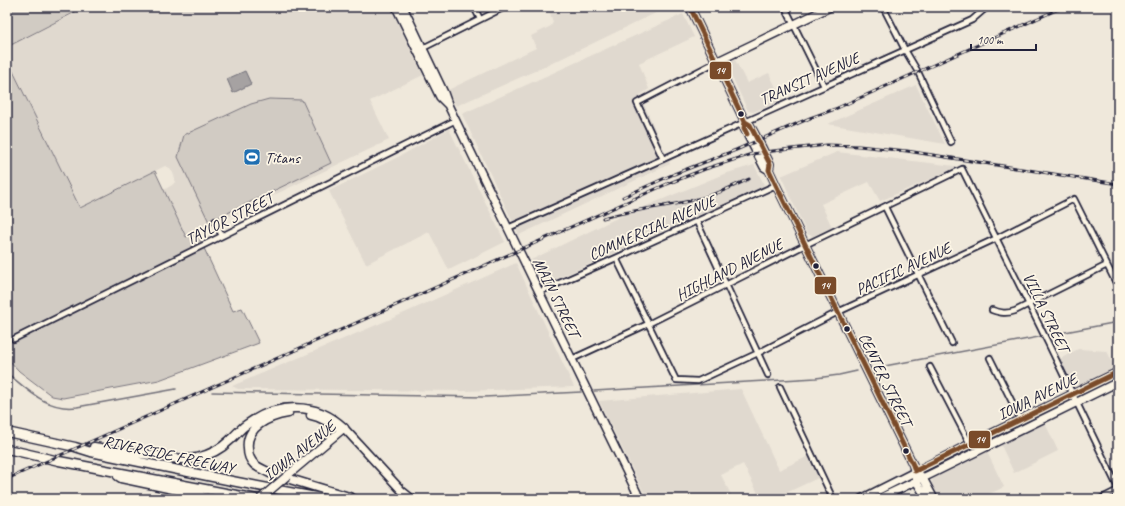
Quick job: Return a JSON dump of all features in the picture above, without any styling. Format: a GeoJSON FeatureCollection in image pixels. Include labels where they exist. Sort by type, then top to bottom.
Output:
{"type":"FeatureCollection","features":[{"type":"Feature","properties":{"kind":"highway"},"geometry":{"type":"LineString","coordinates":[[75,447],[88,446],[173,458],[196,458],[208,455],[219,449],[245,426],[263,415],[276,410],[291,408],[306,409],[324,413],[344,428]]}},
{"type":"Feature","properties":{"kind":"highway"},"geometry":{"type":"LineString","coordinates":[[344,428],[333,425],[318,417],[306,414],[284,414],[257,426],[249,437],[248,447],[250,458],[259,468],[270,473],[353,499]]}},
{"type":"Feature","properties":{"kind":"highway","name":"RIVERSIDE FREEWAY"},"geometry":{"type":"LineString","coordinates":[[7,432],[91,452],[326,499]]}},
{"type":"Feature","properties":{"kind":"highway","name":"RIVERSIDE FREEWAY"},"geometry":{"type":"LineString","coordinates":[[7,449],[257,499]]}},
{"type":"Feature","properties":{"kind":"highway"},"geometry":{"type":"LineString","coordinates":[[110,470],[121,478],[211,499]]}},
{"type":"Feature","properties":{"kind":"main road","name":"MAIN STREET"},"geometry":{"type":"LineString","coordinates":[[396,7],[444,93],[449,107],[640,499]]}},
{"type":"Feature","properties":{"kind":"main road","name":"MAIN STREET"},"geometry":{"type":"LineString","coordinates":[[403,7],[420,49]]}},
{"type":"Feature","properties":{"kind":"main road","name":"CENTER STREET"},"geometry":{"type":"LineString","coordinates":[[690,7],[745,122],[744,128],[764,167],[769,170],[915,471],[934,499]]}},
{"type":"Feature","properties":{"kind":"main road"},"geometry":{"type":"LineString","coordinates":[[716,62],[830,7]]}},
{"type":"Feature","properties":{"kind":"main road","name":"IOWA AVENUE"},"geometry":{"type":"LineString","coordinates":[[861,499],[1118,372]]}},
{"type":"Feature","properties":{"kind":"main road","name":"IOWA AVENUE"},"geometry":{"type":"LineString","coordinates":[[878,499],[1118,382]]}},
{"type":"Feature","properties":{"kind":"main road","name":"IOWA AVENUE"},"geometry":{"type":"LineString","coordinates":[[260,499],[344,428],[402,491],[412,499]]}},
{"type":"Feature","properties":{"kind":"main road","name":"CENTER STREET"},"geometry":{"type":"LineString","coordinates":[[920,479],[927,499]]}},
{"type":"Feature","properties":{"kind":"street"},"geometry":{"type":"LineString","coordinates":[[474,7],[480,19]]}},
{"type":"Feature","properties":{"kind":"street"},"geometry":{"type":"LineString","coordinates":[[420,49],[505,7]]}},
{"type":"Feature","properties":{"kind":"street"},"geometry":{"type":"LineString","coordinates":[[785,7],[824,86]]}},
{"type":"Feature","properties":{"kind":"street"},"geometry":{"type":"LineString","coordinates":[[883,7],[904,50],[918,72],[951,142]]}},
{"type":"Feature","properties":{"kind":"street","name":"TRANSIT AVENUE"},"geometry":{"type":"LineString","coordinates":[[508,228],[972,20],[982,9],[987,7]]}},
{"type":"Feature","properties":{"kind":"street"},"geometry":{"type":"LineString","coordinates":[[663,159],[637,103],[716,62]]}},
{"type":"Feature","properties":{"kind":"street","name":"TAYLOR STREET"},"geometry":{"type":"LineString","coordinates":[[14,339],[456,120]]}},
{"type":"Feature","properties":{"kind":"street","name":"HIGHLAND AVENUE"},"geometry":{"type":"LineString","coordinates":[[572,359],[648,324],[805,245],[962,169]]}},
{"type":"Feature","properties":{"kind":"street","name":"VILLA STREET"},"geometry":{"type":"LineString","coordinates":[[962,169],[1042,330],[1118,489]]}},
{"type":"Feature","properties":{"kind":"street","name":"COMMERCIAL AVENUE"},"geometry":{"type":"LineString","coordinates":[[539,292],[697,222],[776,185]]}},
{"type":"Feature","properties":{"kind":"street","name":"PACIFIC AVENUE"},"geometry":{"type":"LineString","coordinates":[[648,324],[676,380],[698,382],[838,312],[997,238],[1074,199],[1107,265]]}},
{"type":"Feature","properties":{"kind":"street"},"geometry":{"type":"LineString","coordinates":[[885,207],[952,343]]}},
{"type":"Feature","properties":{"kind":"street"},"geometry":{"type":"LineString","coordinates":[[215,221],[222,236]]}},
{"type":"Feature","properties":{"kind":"street"},"geometry":{"type":"LineString","coordinates":[[697,222],[768,374]]}},
{"type":"Feature","properties":{"kind":"street"},"geometry":{"type":"LineString","coordinates":[[616,258],[648,324]]}},
{"type":"Feature","properties":{"kind":"street"},"geometry":{"type":"LineString","coordinates":[[992,310],[1003,314],[1009,313],[1107,265],[1118,287]]}},
{"type":"Feature","properties":{"kind":"street"},"geometry":{"type":"LineString","coordinates":[[990,358],[1021,420]]}},
{"type":"Feature","properties":{"kind":"street"},"geometry":{"type":"LineString","coordinates":[[930,367],[970,444]]}},
{"type":"Feature","properties":{"kind":"street"},"geometry":{"type":"LineString","coordinates":[[780,387],[834,499]]}},
{"type":"Feature","properties":{"kind":"street"},"geometry":{"type":"LineString","coordinates":[[1100,499],[1118,489]]}},
{"type":"Feature","properties":{"kind":"shaded area"},"geometry":{"type":"Polygon","coordinates":[[[7,7],[85,7],[7,47],[7,7]]]}},
{"type":"Feature","properties":{"kind":"shaded area"},"geometry":{"type":"Polygon","coordinates":[[[88,7],[390,7],[423,75],[370,101],[389,140],[186,237],[164,190],[175,182],[172,171],[170,168],[165,166],[80,208],[7,58],[7,47],[88,7]]]}},
{"type":"Feature","properties":{"kind":"shaded area"},"geometry":{"type":"Polygon","coordinates":[[[548,7],[668,7],[546,66],[456,106],[448,90],[536,48],[531,36],[551,26],[553,22],[548,7]]]}},
{"type":"Feature","properties":{"kind":"shaded area"},"geometry":{"type":"Polygon","coordinates":[[[683,14],[694,37],[639,63],[649,89],[640,95],[670,164],[519,235],[462,114],[683,14]]]}},
{"type":"Feature","properties":{"kind":"shaded area"},"geometry":{"type":"Polygon","coordinates":[[[7,59],[80,208],[155,171],[186,237],[197,233],[233,311],[242,308],[259,343],[159,380],[63,398],[52,396],[19,371],[7,358],[7,59]]]}},
{"type":"Feature","properties":{"kind":"shaded area"},"geometry":{"type":"Polygon","coordinates":[[[735,60],[747,83],[769,73],[782,100],[753,112],[748,111],[728,68],[729,63],[735,60]]]}},
{"type":"Feature","properties":{"kind":"shaded area"},"geometry":{"type":"Polygon","coordinates":[[[245,71],[251,84],[233,93],[227,79],[245,71]]]}},
{"type":"Feature","properties":{"kind":"shaded area"},"geometry":{"type":"Polygon","coordinates":[[[916,85],[945,144],[828,124],[916,85]]]}},
{"type":"Feature","properties":{"kind":"shaded area"},"geometry":{"type":"Polygon","coordinates":[[[269,99],[302,100],[331,163],[209,222],[178,157],[184,135],[251,104],[269,99]]]}},
{"type":"Feature","properties":{"kind":"shaded area"},"geometry":{"type":"Polygon","coordinates":[[[449,129],[505,242],[449,270],[429,232],[366,264],[329,191],[404,154],[449,129]]]}},
{"type":"Feature","properties":{"kind":"shaded area"},"geometry":{"type":"Polygon","coordinates":[[[837,152],[955,166],[956,168],[880,201],[869,182],[821,204],[832,227],[813,236],[807,234],[781,176],[837,152]]]}},
{"type":"Feature","properties":{"kind":"shaded area"},"geometry":{"type":"Polygon","coordinates":[[[754,165],[764,184],[762,187],[545,284],[531,260],[617,218],[724,174],[754,165]]]}},
{"type":"Feature","properties":{"kind":"shaded area"},"geometry":{"type":"Polygon","coordinates":[[[516,263],[574,387],[464,391],[238,389],[232,386],[393,318],[516,263]]]}},
{"type":"Feature","properties":{"kind":"shaded area"},"geometry":{"type":"Polygon","coordinates":[[[1078,349],[1107,351],[1115,368],[1080,385],[1071,382],[1060,359],[1078,349]]]}},
{"type":"Feature","properties":{"kind":"shaded area"},"geometry":{"type":"Polygon","coordinates":[[[741,389],[779,470],[809,456],[820,477],[773,499],[761,499],[743,464],[721,475],[733,499],[647,499],[599,401],[741,389]]]}},
{"type":"Feature","properties":{"kind":"shaded area"},"geometry":{"type":"Polygon","coordinates":[[[1045,423],[1058,451],[1014,473],[1001,445],[1045,423]]]}},
{"type":"Feature","properties":{"kind":"shaded area"},"geometry":{"type":"Polygon","coordinates":[[[987,452],[1004,487],[979,499],[939,499],[931,486],[934,477],[987,452]]]}},
{"type":"Feature","properties":{"kind":"waterway"},"geometry":{"type":"LineString","coordinates":[[874,368],[1118,322]]}},
{"type":"Feature","properties":{"kind":"waterway"},"geometry":{"type":"LineString","coordinates":[[594,391],[816,378],[857,371]]}},
{"type":"Feature","properties":{"kind":"waterway"},"geometry":{"type":"LineString","coordinates":[[7,373],[39,398],[56,406],[66,407],[77,407],[176,389]]}},
{"type":"Feature","properties":{"kind":"waterway"},"geometry":{"type":"LineString","coordinates":[[212,392],[484,397],[581,392]]}},
{"type":"Feature","properties":{"kind":"railway"},"geometry":{"type":"LineString","coordinates":[[623,197],[674,174],[835,109],[1063,7]]}},
{"type":"Feature","properties":{"kind":"railway"},"geometry":{"type":"LineString","coordinates":[[7,479],[667,184],[705,169],[752,154],[827,145],[859,146],[907,151],[1118,184]]}},
{"type":"Feature","properties":{"kind":"railway"},"geometry":{"type":"LineString","coordinates":[[603,218],[696,200],[749,179]]}},
{"type":"Feature","properties":{"kind":"transit line","name":"14"},"geometry":{"type":"LineString","coordinates":[[690,7],[745,122],[744,128],[747,134]]}},
{"type":"Feature","properties":{"kind":"transit line","name":"14"},"geometry":{"type":"LineString","coordinates":[[745,122],[750,125],[770,164],[769,170],[776,185],[915,471],[1118,372]]}},
{"type":"Feature","properties":{"kind":"place","name":"Titans"},"geometry":{"type":"Point","coordinates":[252,157]}}]}
